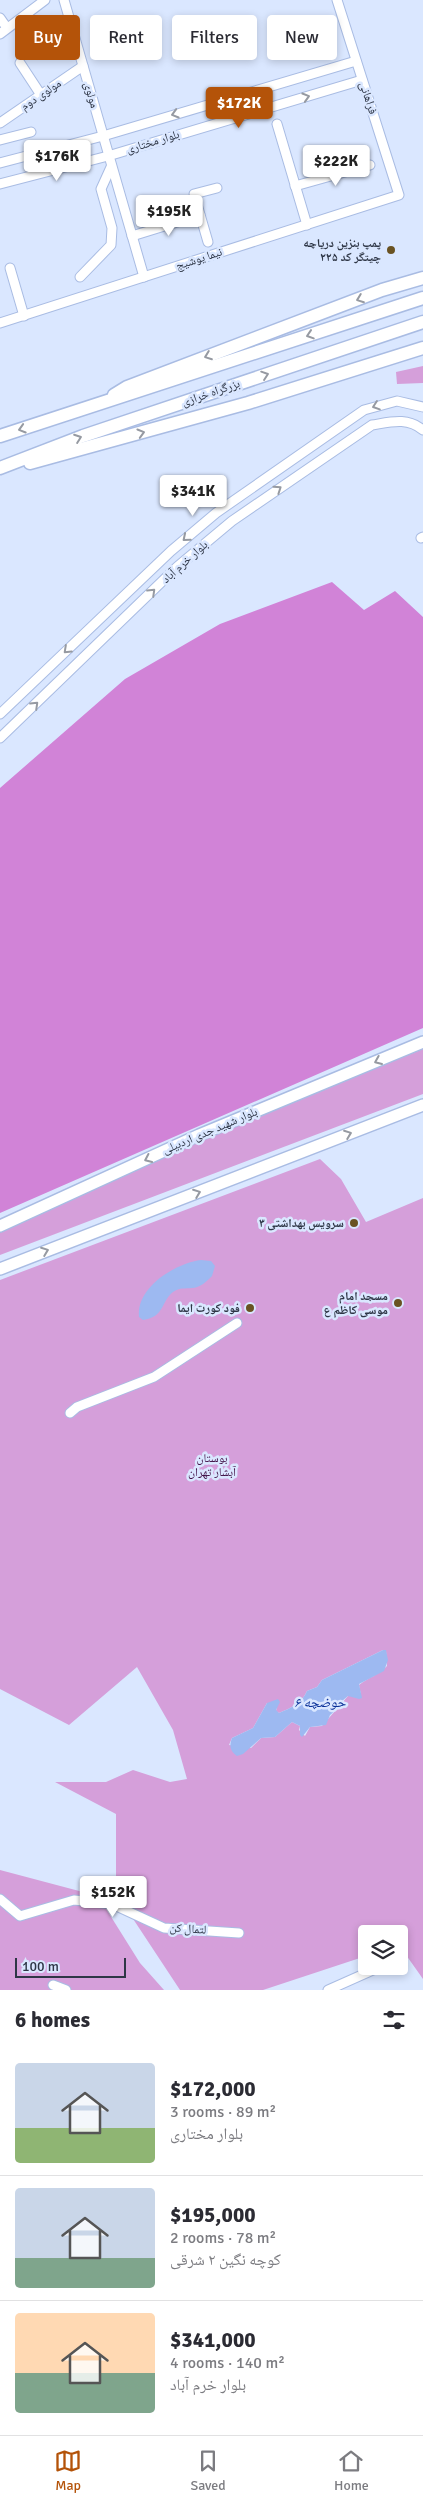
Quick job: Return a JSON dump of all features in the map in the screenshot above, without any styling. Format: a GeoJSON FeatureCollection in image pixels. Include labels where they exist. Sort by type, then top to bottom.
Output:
{"type":"FeatureCollection","features":[{"type":"Feature","properties":{"kind":"highway"},"geometry":{"type":"LineString","coordinates":[[102,404],[127,387],[382,290],[423,271]]}},
{"type":"Feature","properties":{"kind":"highway"},"geometry":{"type":"LineString","coordinates":[[382,290],[423,278]]}},
{"type":"Feature","properties":{"kind":"highway","name":"بزرگراه خرازی"},"geometry":{"type":"LineString","coordinates":[[0,436],[423,298]]}},
{"type":"Feature","properties":{"kind":"highway","name":"بزرگراه خرازی"},"geometry":{"type":"LineString","coordinates":[[0,468],[83,436],[423,322]]}},
{"type":"Feature","properties":{"kind":"highway"},"geometry":{"type":"LineString","coordinates":[[0,468],[43,460],[130,436],[389,360],[423,348]]}},
{"type":"Feature","properties":{"kind":"highway"},"geometry":{"type":"LineString","coordinates":[[389,360],[423,353]]}},
{"type":"Feature","properties":{"kind":"main road","name":"بلوار شهید جدی اردبیلی"},"geometry":{"type":"LineString","coordinates":[[0,1226],[199,1135],[423,1042]]}},
{"type":"Feature","properties":{"kind":"main road"},"geometry":{"type":"LineString","coordinates":[[0,1269],[423,1105]]}},
{"type":"Feature","properties":{"kind":"street"},"geometry":{"type":"LineString","coordinates":[[0,18],[4,31],[45,0]]}},
{"type":"Feature","properties":{"kind":"street","name":"مولوی"},"geometry":{"type":"LineString","coordinates":[[64,0],[144,277]]}},
{"type":"Feature","properties":{"kind":"street","name":"فراهانی"},"geometry":{"type":"LineString","coordinates":[[337,0],[399,195]]}},
{"type":"Feature","properties":{"kind":"street","name":"بلوار مختاری"},"geometry":{"type":"LineString","coordinates":[[0,163],[102,136],[356,61]]}},
{"type":"Feature","properties":{"kind":"street"},"geometry":{"type":"LineString","coordinates":[[20,63],[41,95]]}},
{"type":"Feature","properties":{"kind":"street","name":"مولوی دوم"},"geometry":{"type":"LineString","coordinates":[[1,121],[83,66]]}},
{"type":"Feature","properties":{"kind":"street","name":"بلوار مختاری"},"geometry":{"type":"LineString","coordinates":[[0,184],[108,156],[362,80]]}},
{"type":"Feature","properties":{"kind":"street"},"geometry":{"type":"LineString","coordinates":[[277,124],[307,225]]}},
{"type":"Feature","properties":{"kind":"street"},"geometry":{"type":"LineString","coordinates":[[0,140],[31,132]]}},
{"type":"Feature","properties":{"kind":"street"},"geometry":{"type":"LineString","coordinates":[[295,186],[370,165]]}},
{"type":"Feature","properties":{"kind":"street"},"geometry":{"type":"LineString","coordinates":[[80,277],[111,245],[112,228],[101,189],[111,166]]}},
{"type":"Feature","properties":{"kind":"street"},"geometry":{"type":"LineString","coordinates":[[208,242],[194,194],[217,188]]}},
{"type":"Feature","properties":{"kind":"street","name":"نیما یوشیج"},"geometry":{"type":"LineString","coordinates":[[0,323],[399,195]]}},
{"type":"Feature","properties":{"kind":"street"},"geometry":{"type":"LineString","coordinates":[[132,236],[200,215]]}},
{"type":"Feature","properties":{"kind":"street"},"geometry":{"type":"LineString","coordinates":[[10,268],[24,316]]}},
{"type":"Feature","properties":{"kind":"street","name":"بلوار خرم آباد"},"geometry":{"type":"LineString","coordinates":[[0,714],[171,551],[216,513],[364,410],[397,401],[423,407]]}},
{"type":"Feature","properties":{"kind":"street","name":"بلوار خرم آباد"},"geometry":{"type":"LineString","coordinates":[[0,738],[177,567],[232,521],[372,425],[399,420],[417,425],[423,430]]}},
{"type":"Feature","properties":{"kind":"street"},"geometry":{"type":"LineString","coordinates":[[70,1413],[78,1407],[154,1377],[237,1323]]}},
{"type":"Feature","properties":{"kind":"street","name":"لتمال کن"},"geometry":{"type":"LineString","coordinates":[[0,1899],[20,1916],[74,1900],[112,1904],[164,1928],[240,1933]]}},
{"type":"Feature","properties":{"kind":"street"},"geometry":{"type":"LineString","coordinates":[[328,1990],[362,1975]]}},
{"type":"Feature","properties":{"kind":"street"},"geometry":{"type":"LineString","coordinates":[[53,1985],[66,1990]]}},
{"type":"Feature","properties":{"kind":"green space"},"geometry":{"type":"Polygon","coordinates":[[[423,366],[423,383],[397,384],[396,372],[423,366]]]}},
{"type":"Feature","properties":{"kind":"green space"},"geometry":{"type":"Polygon","coordinates":[[[423,1049],[423,1094],[0,1255],[0,1232],[198,1139],[423,1049]]]}},
{"type":"Feature","properties":{"kind":"green space","name":"بوستان آبشار تهران"},"geometry":{"type":"Polygon","coordinates":[[[320,1159],[341,1179],[366,1222],[423,1198],[423,1979],[408,1958],[408,1925],[358,1925],[358,1959],[263,1990],[180,1990],[116,1893],[116,1814],[55,1782],[106,1782],[133,1770],[170,1782],[187,1779],[173,1730],[137,1667],[69,1725],[0,1689],[0,1280],[320,1159]],[[383,1650],[322,1680],[317,1687],[307,1691],[299,1702],[279,1713],[276,1711],[277,1706],[267,1703],[253,1728],[232,1738],[229,1745],[251,1748],[261,1738],[275,1737],[292,1722],[300,1726],[299,1730],[305,1736],[310,1727],[322,1726],[348,1696],[361,1695],[359,1685],[381,1672],[387,1666],[386,1651],[383,1650]]]}},
{"type":"Feature","properties":{"kind":"green space"},"geometry":{"type":"Polygon","coordinates":[[[0,1870],[98,1896],[140,1963],[164,1990],[0,1990],[0,1870]]]}},
{"type":"Feature","properties":{"kind":"shaded area"},"geometry":{"type":"Polygon","coordinates":[[[332,582],[364,610],[395,591],[423,617],[423,1028],[0,1213],[0,788],[125,679],[220,624],[332,582]]]}},
{"type":"Feature","properties":{"kind":"water"},"geometry":{"type":"Polygon","coordinates":[[[201,1260],[211,1261],[215,1266],[212,1276],[208,1280],[198,1287],[180,1289],[173,1292],[155,1316],[143,1320],[139,1317],[140,1306],[144,1296],[160,1278],[180,1266],[201,1260]]]}},
{"type":"Feature","properties":{"kind":"water","name":"حوضچه ۶"},"geometry":{"type":"Polygon","coordinates":[[[386,1650],[388,1660],[384,1671],[359,1684],[362,1698],[348,1696],[342,1701],[342,1705],[330,1715],[326,1725],[310,1727],[302,1737],[300,1735],[300,1726],[292,1722],[275,1737],[261,1738],[243,1754],[237,1756],[233,1752],[230,1746],[232,1738],[253,1728],[267,1703],[278,1699],[280,1702],[276,1710],[279,1713],[299,1702],[307,1691],[317,1687],[322,1680],[386,1650]]]}},
{"type":"Feature","properties":{"kind":"place","name":"پمپ بنزین دریاچه چیتگر کد ۲۲۵"},"geometry":{"type":"Point","coordinates":[391,250]}},
{"type":"Feature","properties":{"kind":"place","name":"سرویس بهداشتی ۳"},"geometry":{"type":"Point","coordinates":[354,1223]}},
{"type":"Feature","properties":{"kind":"place","name":"مسجد امام موسی کاظم ع"},"geometry":{"type":"Point","coordinates":[398,1303]}},
{"type":"Feature","properties":{"kind":"place","name":"فود کورت ایما"},"geometry":{"type":"Point","coordinates":[250,1308]}}]}
